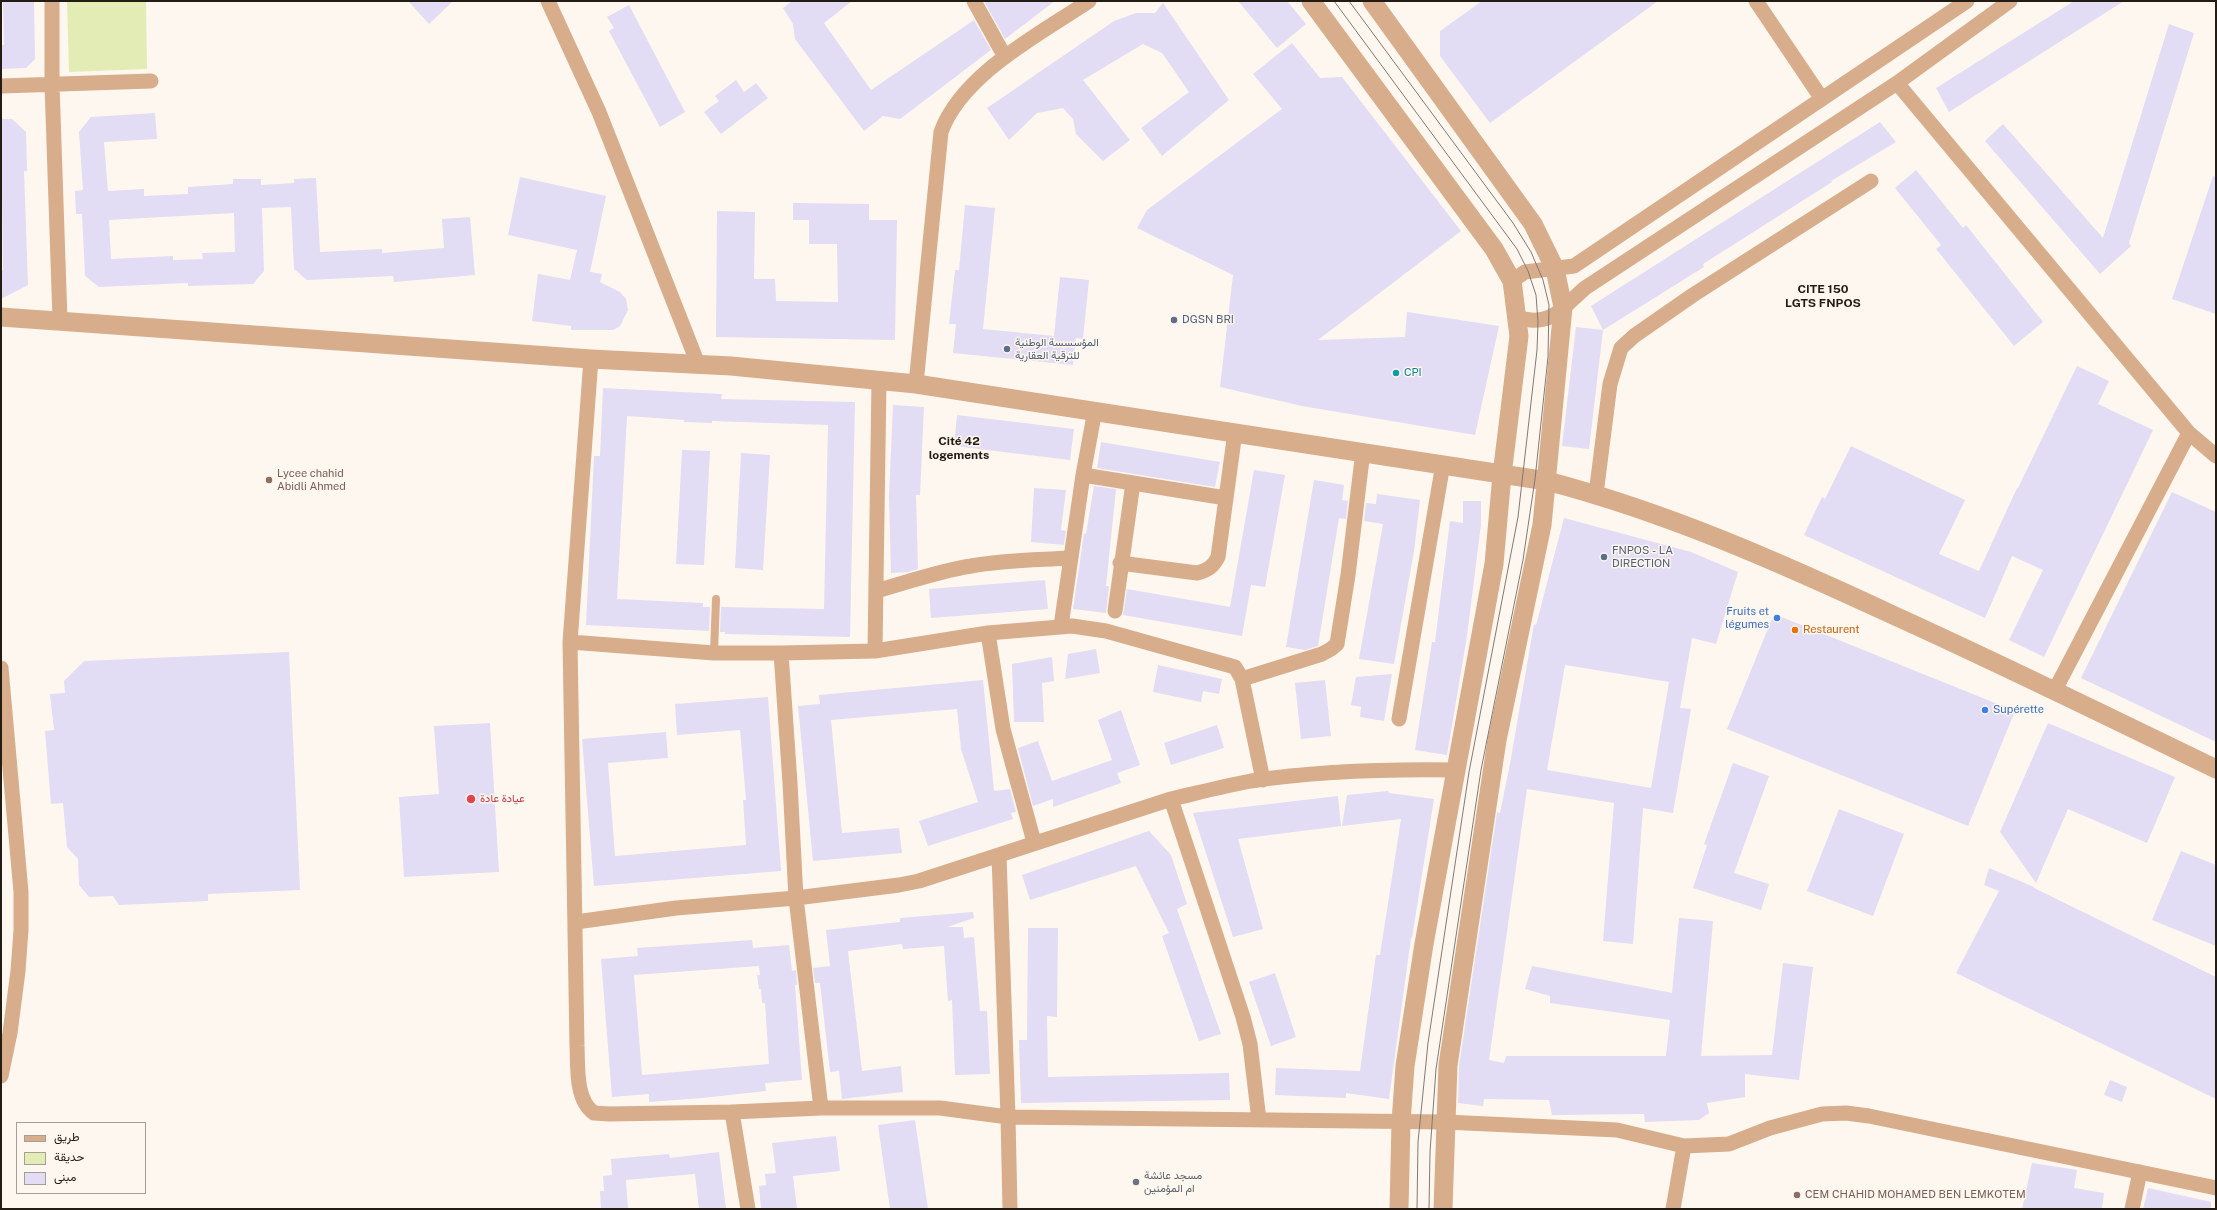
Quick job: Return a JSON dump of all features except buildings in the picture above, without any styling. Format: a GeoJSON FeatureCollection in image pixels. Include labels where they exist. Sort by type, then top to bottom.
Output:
{"type":"FeatureCollection","features":[{"type":"Feature","properties":{"kind":"street"},"geometry":{"type":"LineString","coordinates":[[52,1],[52,84],[60,320]]}},
{"type":"Feature","properties":{"kind":"street"},"geometry":{"type":"LineString","coordinates":[[548,1],[599,112],[698,364]]}},
{"type":"Feature","properties":{"kind":"street"},"geometry":{"type":"LineString","coordinates":[[974,1],[1005,57]]}},
{"type":"Feature","properties":{"kind":"street"},"geometry":{"type":"LineString","coordinates":[[916,384],[941,132],[946,117],[960,98],[979,78],[1005,57],[1089,1]]}},
{"type":"Feature","properties":{"kind":"street"},"geometry":{"type":"LineString","coordinates":[[1311,1],[1494,249],[1512,281],[1519,336],[1502,475],[1494,564],[1455,770],[1418,982],[1406,1066],[1401,1122],[1399,1209]]}},
{"type":"Feature","properties":{"kind":"street"},"geometry":{"type":"LineString","coordinates":[[1372,1],[1533,224],[1555,268],[1563,307],[1542,524],[1497,740],[1448,1064],[1443,1209]]}},
{"type":"Feature","properties":{"kind":"street"},"geometry":{"type":"LineString","coordinates":[[1756,1],[1822,99]]}},
{"type":"Feature","properties":{"kind":"street"},"geometry":{"type":"LineString","coordinates":[[1512,281],[1525,272],[1574,266],[1967,1]]}},
{"type":"Feature","properties":{"kind":"street"},"geometry":{"type":"LineString","coordinates":[[1516,317],[1538,322],[1549,319],[1585,288],[1897,83],[2010,2]]}},
{"type":"Feature","properties":{"kind":"street"},"geometry":{"type":"LineString","coordinates":[[1,86],[151,82]]}},
{"type":"Feature","properties":{"kind":"street"},"geometry":{"type":"LineString","coordinates":[[1897,83],[2188,433],[2215,451]]}},
{"type":"Feature","properties":{"kind":"street"},"geometry":{"type":"LineString","coordinates":[[1596,494],[1610,384],[1621,348],[1634,336],[1693,296],[1871,181]]}},
{"type":"Feature","properties":{"kind":"street"},"geometry":{"type":"LineString","coordinates":[[1,317],[591,359],[698,364],[796,371],[916,384],[1095,410],[1547,481],[1596,494],[1672,520],[1774,559],[2055,690],[2216,769]]}},
{"type":"Feature","properties":{"kind":"street"},"geometry":{"type":"LineString","coordinates":[[591,359],[570,642],[577,1046],[580,1087],[589,1110],[594,1113],[732,1112],[820,1108],[940,1108],[1008,1117],[1445,1122],[1617,1130],[1684,1146],[1729,1144],[1797,1119],[1822,1114],[1846,1113],[1869,1116],[2216,1188]]}},
{"type":"Feature","properties":{"kind":"street"},"geometry":{"type":"LineString","coordinates":[[875,651],[879,380]]}},
{"type":"Feature","properties":{"kind":"street"},"geometry":{"type":"LineString","coordinates":[[1061,626],[1069,558],[1095,410]]}},
{"type":"Feature","properties":{"kind":"street"},"geometry":{"type":"LineString","coordinates":[[1120,563],[1190,572],[1210,569],[1218,557],[1236,432]]}},
{"type":"Feature","properties":{"kind":"street"},"geometry":{"type":"LineString","coordinates":[[2055,690],[2188,433]]}},
{"type":"Feature","properties":{"kind":"street"},"geometry":{"type":"LineString","coordinates":[[1242,679],[1322,654],[1337,644],[1348,575],[1363,451]]}},
{"type":"Feature","properties":{"kind":"street"},"geometry":{"type":"LineString","coordinates":[[1399,719],[1442,464]]}},
{"type":"Feature","properties":{"kind":"street"},"geometry":{"type":"LineString","coordinates":[[1083,475],[1226,498]]}},
{"type":"Feature","properties":{"kind":"street"},"geometry":{"type":"LineString","coordinates":[[1115,611],[1120,563],[1133,483]]}},
{"type":"Feature","properties":{"kind":"street"},"geometry":{"type":"LineString","coordinates":[[876,591],[945,571],[971,566],[1000,562],[1069,558]]}},
{"type":"Feature","properties":{"kind":"street"},"geometry":{"type":"LineString","coordinates":[[570,642],[714,653],[781,653],[875,651],[988,633],[1061,626],[1106,631],[1231,665],[1237,670],[1242,679],[1263,780]]}},
{"type":"Feature","properties":{"kind":"street"},"geometry":{"type":"LineString","coordinates":[[988,633],[1002,729],[1034,842]]}},
{"type":"Feature","properties":{"kind":"street"},"geometry":{"type":"LineString","coordinates":[[781,653],[796,898],[820,1108]]}},
{"type":"Feature","properties":{"kind":"street"},"geometry":{"type":"LineString","coordinates":[[1,668],[3,721],[21,892],[18,971],[6,1034],[1,1076]]}},
{"type":"Feature","properties":{"kind":"street"},"geometry":{"type":"LineString","coordinates":[[576,922],[676,908],[796,898],[919,881],[1034,842],[1171,799],[1263,780],[1355,772],[1455,770]]}},
{"type":"Feature","properties":{"kind":"street"},"geometry":{"type":"LineString","coordinates":[[1171,799],[1243,1017],[1251,1050],[1260,1120]]}},
{"type":"Feature","properties":{"kind":"street"},"geometry":{"type":"LineString","coordinates":[[999,854],[1010,1209]]}},
{"type":"Feature","properties":{"kind":"street"},"geometry":{"type":"LineString","coordinates":[[732,1112],[748,1209]]}},
{"type":"Feature","properties":{"kind":"street"},"geometry":{"type":"LineString","coordinates":[[1673,1209],[1684,1146]]}},
{"type":"Feature","properties":{"kind":"street"},"geometry":{"type":"LineString","coordinates":[[2132,1209],[2140,1172]]}},
{"type":"Feature","properties":{"kind":"lane"},"geometry":{"type":"LineString","coordinates":[[714,653],[716,599]]}},
{"type":"Feature","properties":{"kind":"green space"},"geometry":{"type":"Polygon","coordinates":[[[67,1],[146,1],[147,69],[69,72],[67,1]]]}},
{"type":"Feature","properties":{"kind":"tram line"},"geometry":{"type":"LineString","coordinates":[[1334,1],[1517,249],[1528,271],[1536,295],[1538,322],[1537,350],[1518,517],[1469,772],[1428,1043],[1418,1142],[1417,1209]]}},
{"type":"Feature","properties":{"kind":"tram line"},"geometry":{"type":"LineString","coordinates":[[1349,1],[1513,223],[1531,252],[1543,280],[1549,305],[1548,357],[1535,479],[1523,560],[1481,770],[1436,1069],[1430,1152],[1429,1209]]}},
{"type":"Feature","properties":{"kind":"place","name":"DGSN BRI"},"geometry":{"type":"Point","coordinates":[1174,320]}},
{"type":"Feature","properties":{"kind":"place","name":"المؤسسسة الوطنية للترقية العقارية"},"geometry":{"type":"Point","coordinates":[1007,349]}},
{"type":"Feature","properties":{"kind":"place","name":"CPI"},"geometry":{"type":"Point","coordinates":[1396,373]}},
{"type":"Feature","properties":{"kind":"place","name":"Lycee chahid Abidli Ahmed"},"geometry":{"type":"Point","coordinates":[269,480]}},
{"type":"Feature","properties":{"kind":"place","name":"FNPOS - LA DIRECTION"},"geometry":{"type":"Point","coordinates":[1604,557]}},
{"type":"Feature","properties":{"kind":"place","name":"Fruits et légumes"},"geometry":{"type":"Point","coordinates":[1777,618]}},
{"type":"Feature","properties":{"kind":"place","name":"Restaurent"},"geometry":{"type":"Point","coordinates":[1795,630]}},
{"type":"Feature","properties":{"kind":"place","name":"Supérette"},"geometry":{"type":"Point","coordinates":[1985,710]}},
{"type":"Feature","properties":{"kind":"place","name":"عيادة عادة"},"geometry":{"type":"Point","coordinates":[471,799]}},
{"type":"Feature","properties":{"kind":"place","name":"مسجد عائشة ام المؤمنين"},"geometry":{"type":"Point","coordinates":[1136,1182]}},
{"type":"Feature","properties":{"kind":"place","name":"CEM CHAHID MOHAMED BEN LEMKOTEM"},"geometry":{"type":"Point","coordinates":[1797,1195]}},
{"type":"Feature","properties":{"kind":"district","name":"CITE 150 LGTS FNPOS"},"geometry":{"type":"Point","coordinates":[1823,296]}},
{"type":"Feature","properties":{"kind":"district","name":"Cité 42 logements"},"geometry":{"type":"Point","coordinates":[959,448]}}]}
